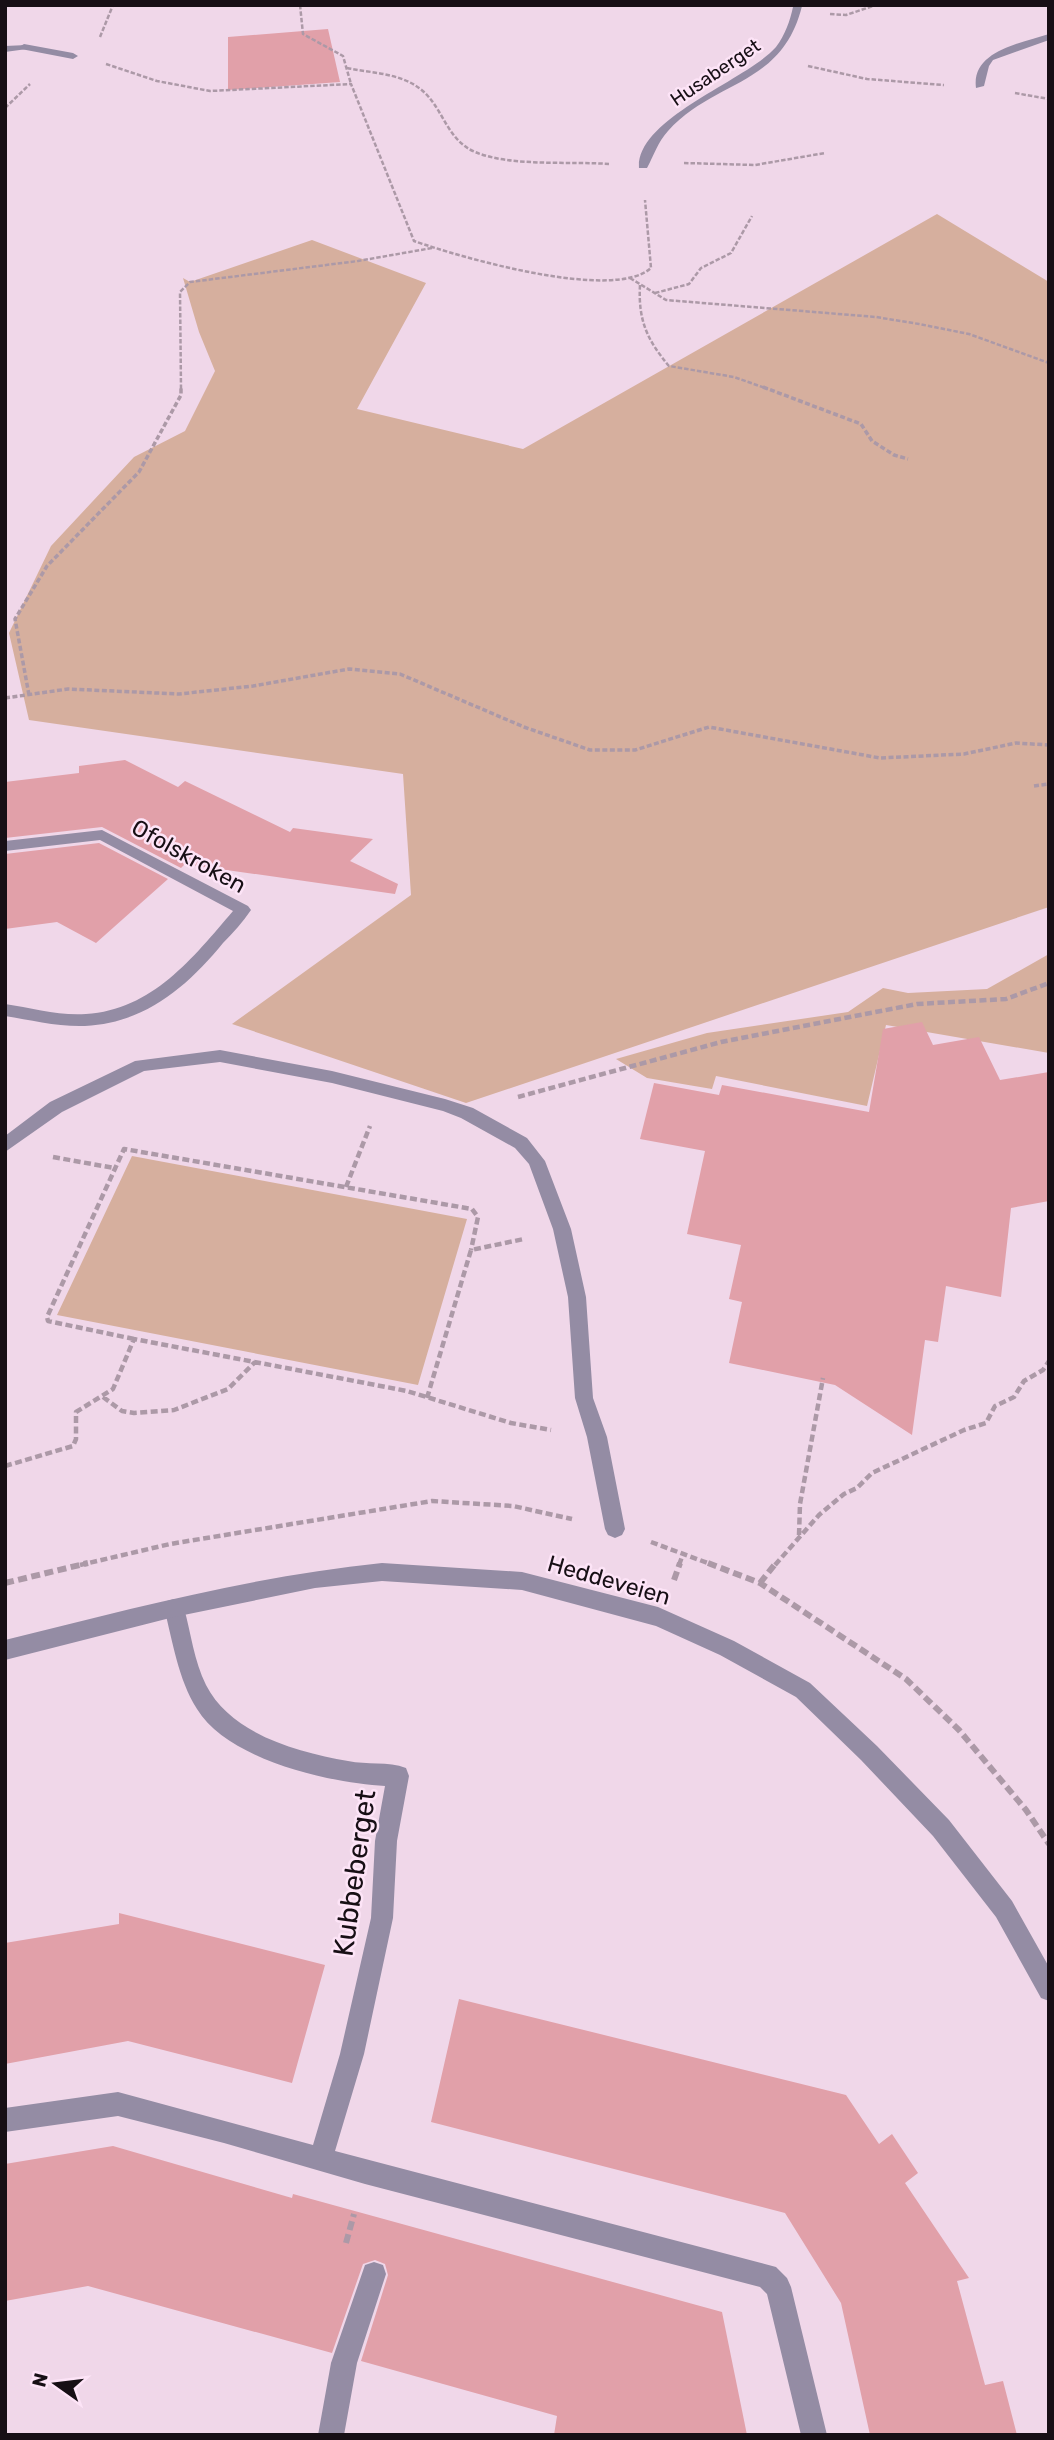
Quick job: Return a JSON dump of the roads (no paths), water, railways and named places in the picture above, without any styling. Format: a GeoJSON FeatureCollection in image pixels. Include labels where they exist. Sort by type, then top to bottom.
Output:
{"type":"FeatureCollection","features":[{"type":"Feature","properties":{"kind":"street","name":"Husaberget"},"geometry":{"type":"LineString","coordinates":[[644,163],[676,119],[704,98],[750,74],[769,59],[792,28],[797,6]]}},
{"type":"Feature","properties":{"kind":"street"},"geometry":{"type":"LineString","coordinates":[[979,86],[984,66],[990,58],[1049,37]]}},
{"type":"Feature","properties":{"kind":"street"},"geometry":{"type":"LineString","coordinates":[[5,49],[24,47],[73,56]]}},
{"type":"Feature","properties":{"kind":"street","name":"Ofolskroken"},"geometry":{"type":"LineString","coordinates":[[5,846],[102,835],[243,910],[173,988],[149,1004],[87,1021],[5,1010]]}},
{"type":"Feature","properties":{"kind":"street"},"geometry":{"type":"LineString","coordinates":[[5,1144],[56,1107],[141,1065],[220,1056],[386,1090],[467,1113],[522,1143],[536,1161],[562,1229],[577,1297],[584,1398],[597,1437],[615,1529]]}},
{"type":"Feature","properties":{"kind":"street","name":"Heddeveien"},"geometry":{"type":"LineString","coordinates":[[5,1650],[174,1608],[315,1579],[382,1572],[522,1581],[658,1617],[727,1648],[803,1690],[869,1753],[941,1828],[1004,1909],[1049,1990]]}},
{"type":"Feature","properties":{"kind":"street","name":"Kubbeberget"},"geometry":{"type":"LineString","coordinates":[[174,1608],[191,1676],[207,1707],[233,1730],[271,1749],[346,1772],[398,1776],[386,1841],[382,1918],[352,2054],[321,2159]]}},
{"type":"Feature","properties":{"kind":"street"},"geometry":{"type":"LineString","coordinates":[[5,2120],[118,2104],[766,2276],[778,2287],[814,2435]]}},
{"type":"Feature","properties":{"kind":"street"},"geometry":{"type":"LineString","coordinates":[[331,2435],[344,2363],[374,2274]]}}]}
